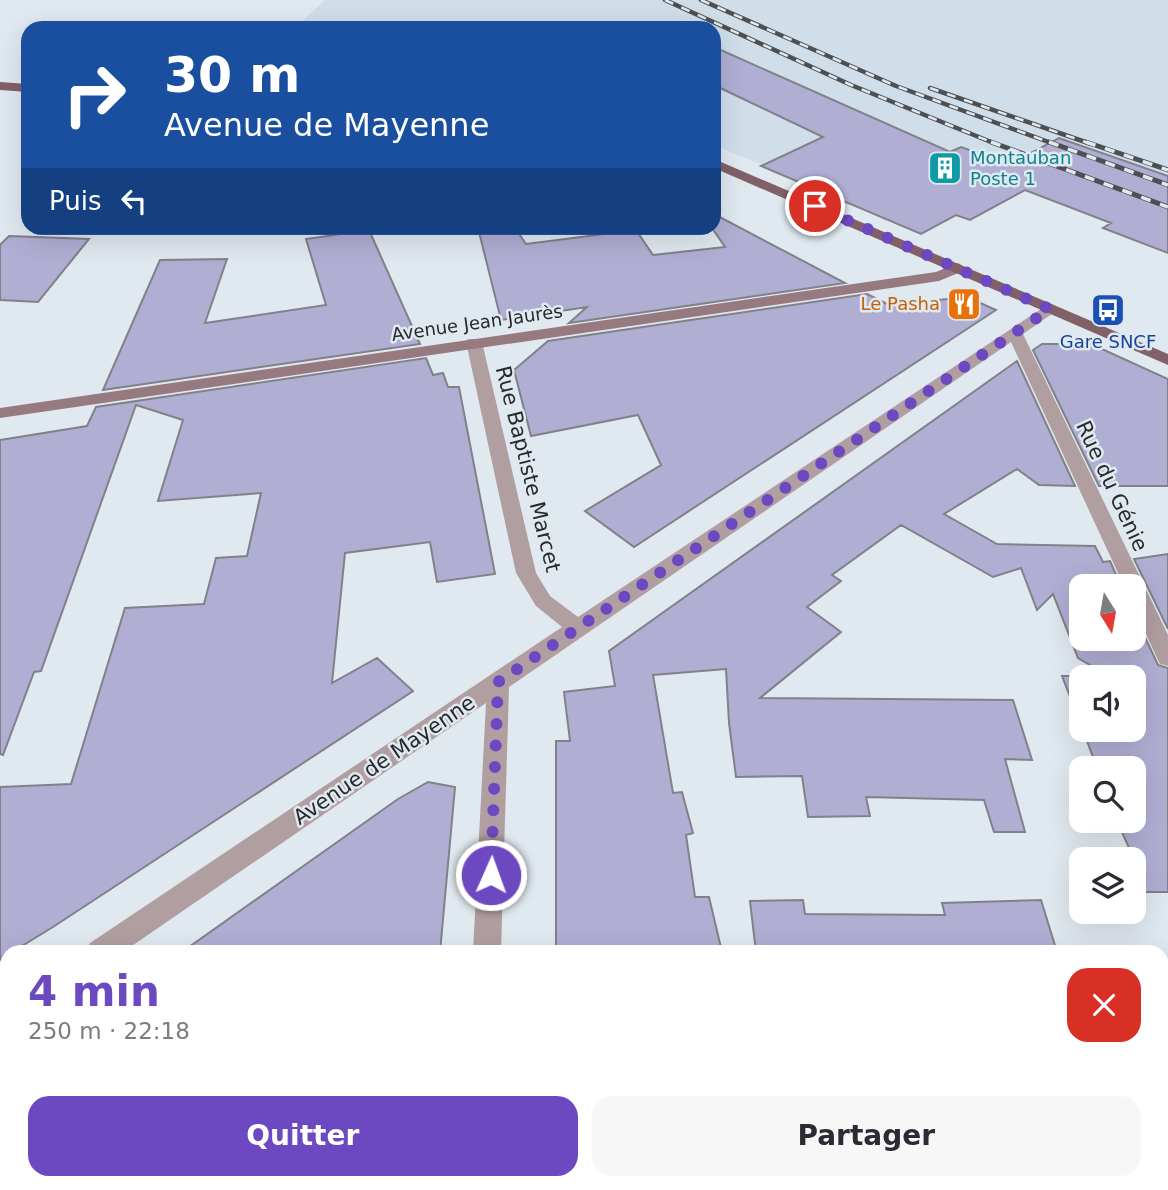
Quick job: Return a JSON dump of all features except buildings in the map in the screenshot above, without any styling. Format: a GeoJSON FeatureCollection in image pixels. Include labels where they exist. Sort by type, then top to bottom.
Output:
{"type":"FeatureCollection","features":[{"type":"Feature","properties":{"kind":"main road"},"geometry":{"type":"LineString","coordinates":[[0,86],[21,88]]}},
{"type":"Feature","properties":{"kind":"main road"},"geometry":{"type":"LineString","coordinates":[[721,166],[1168,360]]}},
{"type":"Feature","properties":{"kind":"street","name":"Avenue Jean Jaurès"},"geometry":{"type":"LineString","coordinates":[[0,414],[474,342],[939,276],[958,268]]}},
{"type":"Feature","properties":{"kind":"street","name":"Avenue de Mayenne"},"geometry":{"type":"LineString","coordinates":[[110,945],[1050,309]]}},
{"type":"Feature","properties":{"kind":"street","name":"Rue du Génie"},"geometry":{"type":"LineString","coordinates":[[1015,334],[1168,658]]}},
{"type":"Feature","properties":{"kind":"street","name":"Rue Baptiste Marcet"},"geometry":{"type":"LineString","coordinates":[[474,342],[527,573],[543,601],[577,627]]}},
{"type":"Feature","properties":{"kind":"street"},"geometry":{"type":"LineString","coordinates":[[487,945],[498,682]]}},
{"type":"Feature","properties":{"kind":"shaded area"},"geometry":{"type":"Polygon","coordinates":[[[325,0],[1168,0],[1168,224],[1009,165],[925,200],[885,221],[842,198],[721,148],[721,21],[302,21],[325,0]]]}},
{"type":"Feature","properties":{"kind":"railway"},"geometry":{"type":"LineString","coordinates":[[665,0],[711,21]]}},
{"type":"Feature","properties":{"kind":"railway"},"geometry":{"type":"LineString","coordinates":[[701,0],[896,86],[1054,144]]}},
{"type":"Feature","properties":{"kind":"railway"},"geometry":{"type":"LineString","coordinates":[[721,26],[851,85],[992,142]]}},
{"type":"Feature","properties":{"kind":"railway"},"geometry":{"type":"LineString","coordinates":[[930,88],[1091,144]]}},
{"type":"Feature","properties":{"kind":"railway"},"geometry":{"type":"LineString","coordinates":[[992,142],[1168,207]]}},
{"type":"Feature","properties":{"kind":"railway"},"geometry":{"type":"LineString","coordinates":[[992,142],[996,144]]}},
{"type":"Feature","properties":{"kind":"railway"},"geometry":{"type":"LineString","coordinates":[[1049,142],[1168,185]]}},
{"type":"Feature","properties":{"kind":"railway"},"geometry":{"type":"LineString","coordinates":[[1086,142],[1168,170]]}},
{"type":"Feature","properties":{"kind":"place","name":"Montauban Poste 1"},"geometry":{"type":"Point","coordinates":[945,168]}},
{"type":"Feature","properties":{"kind":"place","name":"Le Pasha"},"geometry":{"type":"Point","coordinates":[964,304]}},
{"type":"Feature","properties":{"kind":"place","name":"Gare SNCF"},"geometry":{"type":"Point","coordinates":[1108,310]}},
{"type":"Feature","properties":{"kind":"route"},"geometry":{"type":"LineString","coordinates":[[491,875],[498,682],[1050,309],[815,206]]}}]}
